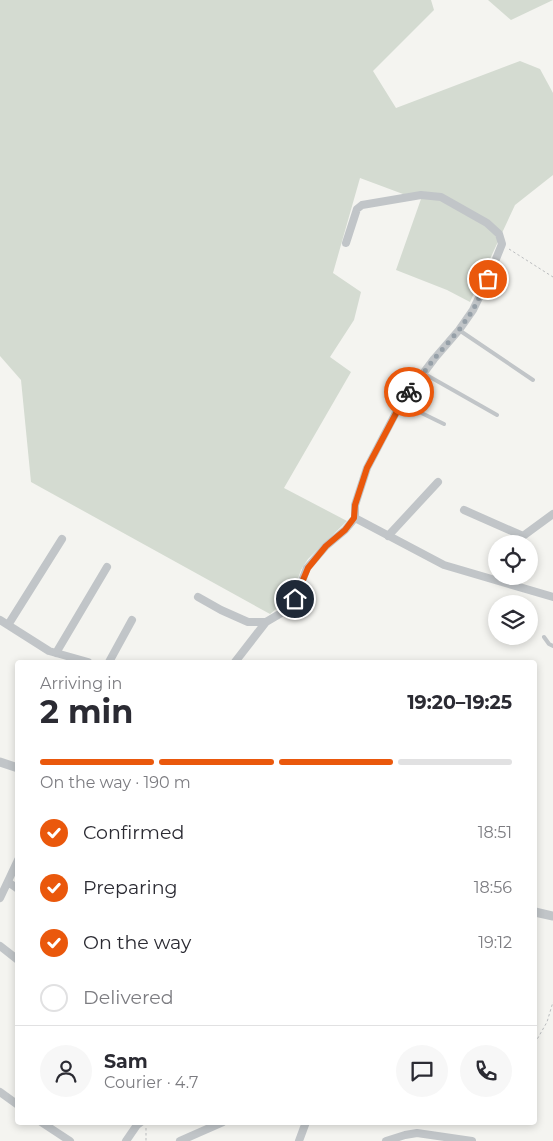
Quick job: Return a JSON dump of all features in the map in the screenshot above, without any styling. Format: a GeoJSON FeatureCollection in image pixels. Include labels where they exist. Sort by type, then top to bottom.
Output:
{"type":"FeatureCollection","features":[{"type":"Feature","properties":{"kind":"street"},"geometry":{"type":"LineString","coordinates":[[237,660],[266,622],[288,609],[295,599],[308,568],[326,546],[345,530],[354,518],[355,505],[367,468],[402,403],[459,330],[480,298],[502,244],[499,234],[487,223],[441,197],[421,195],[362,205],[357,209],[346,243]]}},
{"type":"Feature","properties":{"kind":"street"},"geometry":{"type":"LineString","coordinates":[[388,536],[438,482]]}},
{"type":"Feature","properties":{"kind":"street"},"geometry":{"type":"LineString","coordinates":[[464,510],[523,536],[553,514]]}},
{"type":"Feature","properties":{"kind":"street"},"geometry":{"type":"LineString","coordinates":[[354,518],[444,565],[553,597]]}},
{"type":"Feature","properties":{"kind":"street"},"geometry":{"type":"LineString","coordinates":[[8,625],[62,539]]}},
{"type":"Feature","properties":{"kind":"street"},"geometry":{"type":"LineString","coordinates":[[56,653],[108,567]]}},
{"type":"Feature","properties":{"kind":"street"},"geometry":{"type":"LineString","coordinates":[[198,597],[248,622],[266,622]]}},
{"type":"Feature","properties":{"kind":"street"},"geometry":{"type":"LineString","coordinates":[[0,620],[49,651],[81,660]]}},
{"type":"Feature","properties":{"kind":"street"},"geometry":{"type":"LineString","coordinates":[[110,660],[132,620]]}},
{"type":"Feature","properties":{"kind":"street"},"geometry":{"type":"LineString","coordinates":[[0,762],[15,767]]}},
{"type":"Feature","properties":{"kind":"street"},"geometry":{"type":"LineString","coordinates":[[0,898],[15,867]]}},
{"type":"Feature","properties":{"kind":"street"},"geometry":{"type":"LineString","coordinates":[[8,882],[15,887]]}},
{"type":"Feature","properties":{"kind":"street"},"geometry":{"type":"LineString","coordinates":[[537,912],[553,916]]}},
{"type":"Feature","properties":{"kind":"street"},"geometry":{"type":"LineString","coordinates":[[0,946],[15,958]]}},
{"type":"Feature","properties":{"kind":"street"},"geometry":{"type":"LineString","coordinates":[[0,1092],[15,1103]]}},
{"type":"Feature","properties":{"kind":"street"},"geometry":{"type":"LineString","coordinates":[[46,1125],[70,1141]]}},
{"type":"Feature","properties":{"kind":"street"},"geometry":{"type":"LineString","coordinates":[[126,1141],[137,1125]]}},
{"type":"Feature","properties":{"kind":"street"},"geometry":{"type":"LineString","coordinates":[[180,1141],[216,1125]]}},
{"type":"Feature","properties":{"kind":"street"},"geometry":{"type":"LineString","coordinates":[[299,1141],[305,1125]]}},
{"type":"Feature","properties":{"kind":"street"},"geometry":{"type":"LineString","coordinates":[[386,1141],[405,1135],[416,1134],[472,1141]]}},
{"type":"Feature","properties":{"kind":"lane"},"geometry":{"type":"LineString","coordinates":[[459,330],[533,380]]}},
{"type":"Feature","properties":{"kind":"lane"},"geometry":{"type":"LineString","coordinates":[[424,373],[497,415]]}},
{"type":"Feature","properties":{"kind":"lane"},"geometry":{"type":"LineString","coordinates":[[402,403],[444,424]]}},
{"type":"Feature","properties":{"kind":"lane"},"geometry":{"type":"LineString","coordinates":[[544,637],[553,646]]}},
{"type":"Feature","properties":{"kind":"path"},"geometry":{"type":"LineString","coordinates":[[502,244],[553,277]]}},
{"type":"Feature","properties":{"kind":"path"},"geometry":{"type":"LineString","coordinates":[[537,1040],[547,1022],[553,1002]]}},
{"type":"Feature","properties":{"kind":"path"},"geometry":{"type":"LineString","coordinates":[[143,1125],[146,1141]]}},
{"type":"Feature","properties":{"kind":"shaded area"},"geometry":{"type":"Polygon","coordinates":[[[0,0],[431,0],[434,10],[373,71],[396,108],[520,61],[540,69],[553,93],[553,175],[515,205],[470,302],[447,290],[396,270],[421,199],[360,178],[333,273],[361,292],[354,320],[330,357],[351,372],[284,488],[347,521],[308,559],[301,570],[292,596],[270,614],[31,482],[21,380],[0,356],[0,0]]]}},
{"type":"Feature","properties":{"kind":"shaded area"},"geometry":{"type":"Polygon","coordinates":[[[488,0],[553,0],[511,20],[488,0]]]}},
{"type":"Feature","properties":{"kind":"way so far"},"geometry":{"type":"LineString","coordinates":[[409,392],[473,310],[488,279]]}},
{"type":"Feature","properties":{"kind":"route"},"geometry":{"type":"LineString","coordinates":[[295,599],[308,568],[326,546],[345,530],[354,518],[355,505],[367,468],[409,392]]}}]}
